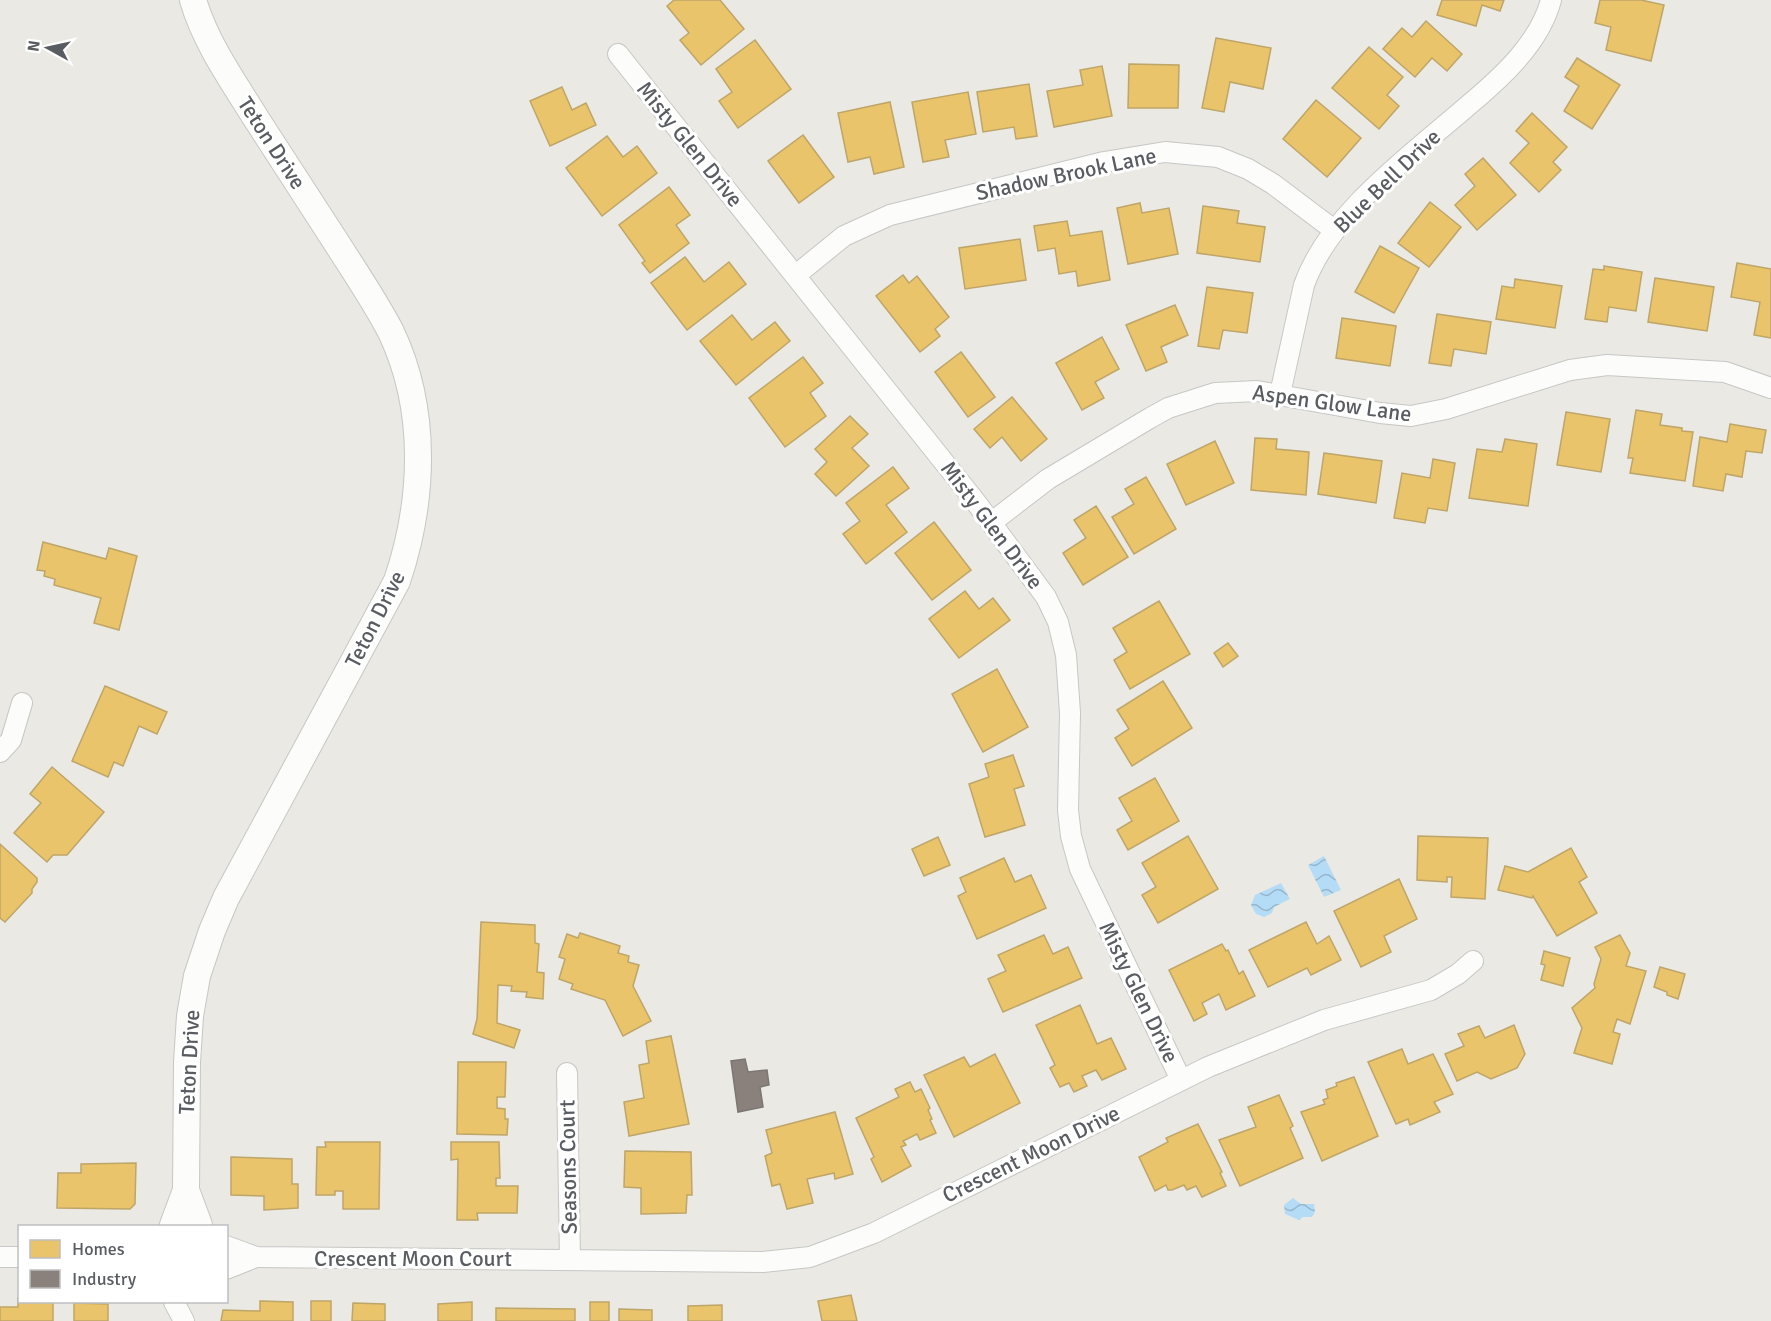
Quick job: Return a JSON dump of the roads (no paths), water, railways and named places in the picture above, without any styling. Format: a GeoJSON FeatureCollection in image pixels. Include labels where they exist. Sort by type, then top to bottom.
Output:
{"type":"FeatureCollection","features":[{"type":"Feature","properties":{"kind":"street","name":"Teton Drive"},"geometry":{"type":"LineString","coordinates":[[171,1225],[186,1190],[188,1039],[193,995],[200,966],[226,898],[397,581],[411,536],[419,463],[411,395],[391,333],[368,292],[214,53],[193,0]]}},
{"type":"Feature","properties":{"kind":"street","name":"Blue Bell Drive"},"geometry":{"type":"LineString","coordinates":[[1280,394],[1304,285],[1316,256],[1334,230],[1376,186],[1499,79],[1534,36],[1551,0]]}},
{"type":"Feature","properties":{"kind":"street","name":"Misty Glen Drive"},"geometry":{"type":"LineString","coordinates":[[618,54],[992,522],[1041,589],[1058,622],[1066,654],[1069,682],[1068,810],[1075,853],[1080,869],[1181,1080]]}},
{"type":"Feature","properties":{"kind":"street","name":"Shadow Brook Lane"},"geometry":{"type":"LineString","coordinates":[[796,275],[844,236],[890,215],[1104,162],[1165,152],[1218,157],[1241,166],[1273,184],[1334,230]]}},
{"type":"Feature","properties":{"kind":"street","name":"Aspen Glow Lane"},"geometry":{"type":"LineString","coordinates":[[992,522],[1048,479],[1168,408],[1215,393],[1254,391],[1280,394],[1380,413],[1411,416],[1446,409],[1570,370],[1607,365],[1725,372],[1771,388]]}},
{"type":"Feature","properties":{"kind":"street"},"geometry":{"type":"LineString","coordinates":[[0,752],[11,740],[22,703]]}},
{"type":"Feature","properties":{"kind":"street","name":"Crescent Moon Drive"},"geometry":{"type":"LineString","coordinates":[[570,1260],[763,1262],[810,1257],[874,1233],[1181,1080],[1324,1020],[1431,990],[1458,974],[1473,961]]}},
{"type":"Feature","properties":{"kind":"street","name":"Seasons Court"},"geometry":{"type":"LineString","coordinates":[[567,1073],[570,1260]]}},
{"type":"Feature","properties":{"kind":"street","name":"Teton Drive"},"geometry":{"type":"LineString","coordinates":[[186,1190],[201,1225]]}},
{"type":"Feature","properties":{"kind":"street"},"geometry":{"type":"LineString","coordinates":[[176,1225],[186,1223],[196,1225]]}},
{"type":"Feature","properties":{"kind":"street","name":"Crescent Moon Court"},"geometry":{"type":"LineString","coordinates":[[228,1247],[256,1257],[570,1260]]}},
{"type":"Feature","properties":{"kind":"street"},"geometry":{"type":"LineString","coordinates":[[0,1257],[18,1257]]}},
{"type":"Feature","properties":{"kind":"street","name":"Crescent Moon Court"},"geometry":{"type":"LineString","coordinates":[[228,1268],[256,1257]]}},
{"type":"Feature","properties":{"kind":"street"},"geometry":{"type":"LineString","coordinates":[[175,1303],[185,1321]]}},
{"type":"Feature","properties":{"kind":"street"},"geometry":{"type":"LineString","coordinates":[[185,1321],[192,1303]]}},
{"type":"Feature","properties":{"kind":"water"},"geometry":{"type":"Polygon","coordinates":[[[1324,856],[1341,890],[1324,897],[1308,865],[1324,856]]]}},
{"type":"Feature","properties":{"kind":"water"},"geometry":{"type":"Polygon","coordinates":[[[1281,883],[1290,899],[1274,907],[1272,913],[1264,917],[1256,914],[1251,905],[1255,895],[1281,883]]]}},
{"type":"Feature","properties":{"kind":"water"},"geometry":{"type":"Polygon","coordinates":[[[1293,1198],[1301,1204],[1314,1204],[1315,1212],[1312,1217],[1303,1217],[1299,1220],[1285,1214],[1284,1205],[1293,1198]]]}}]}
